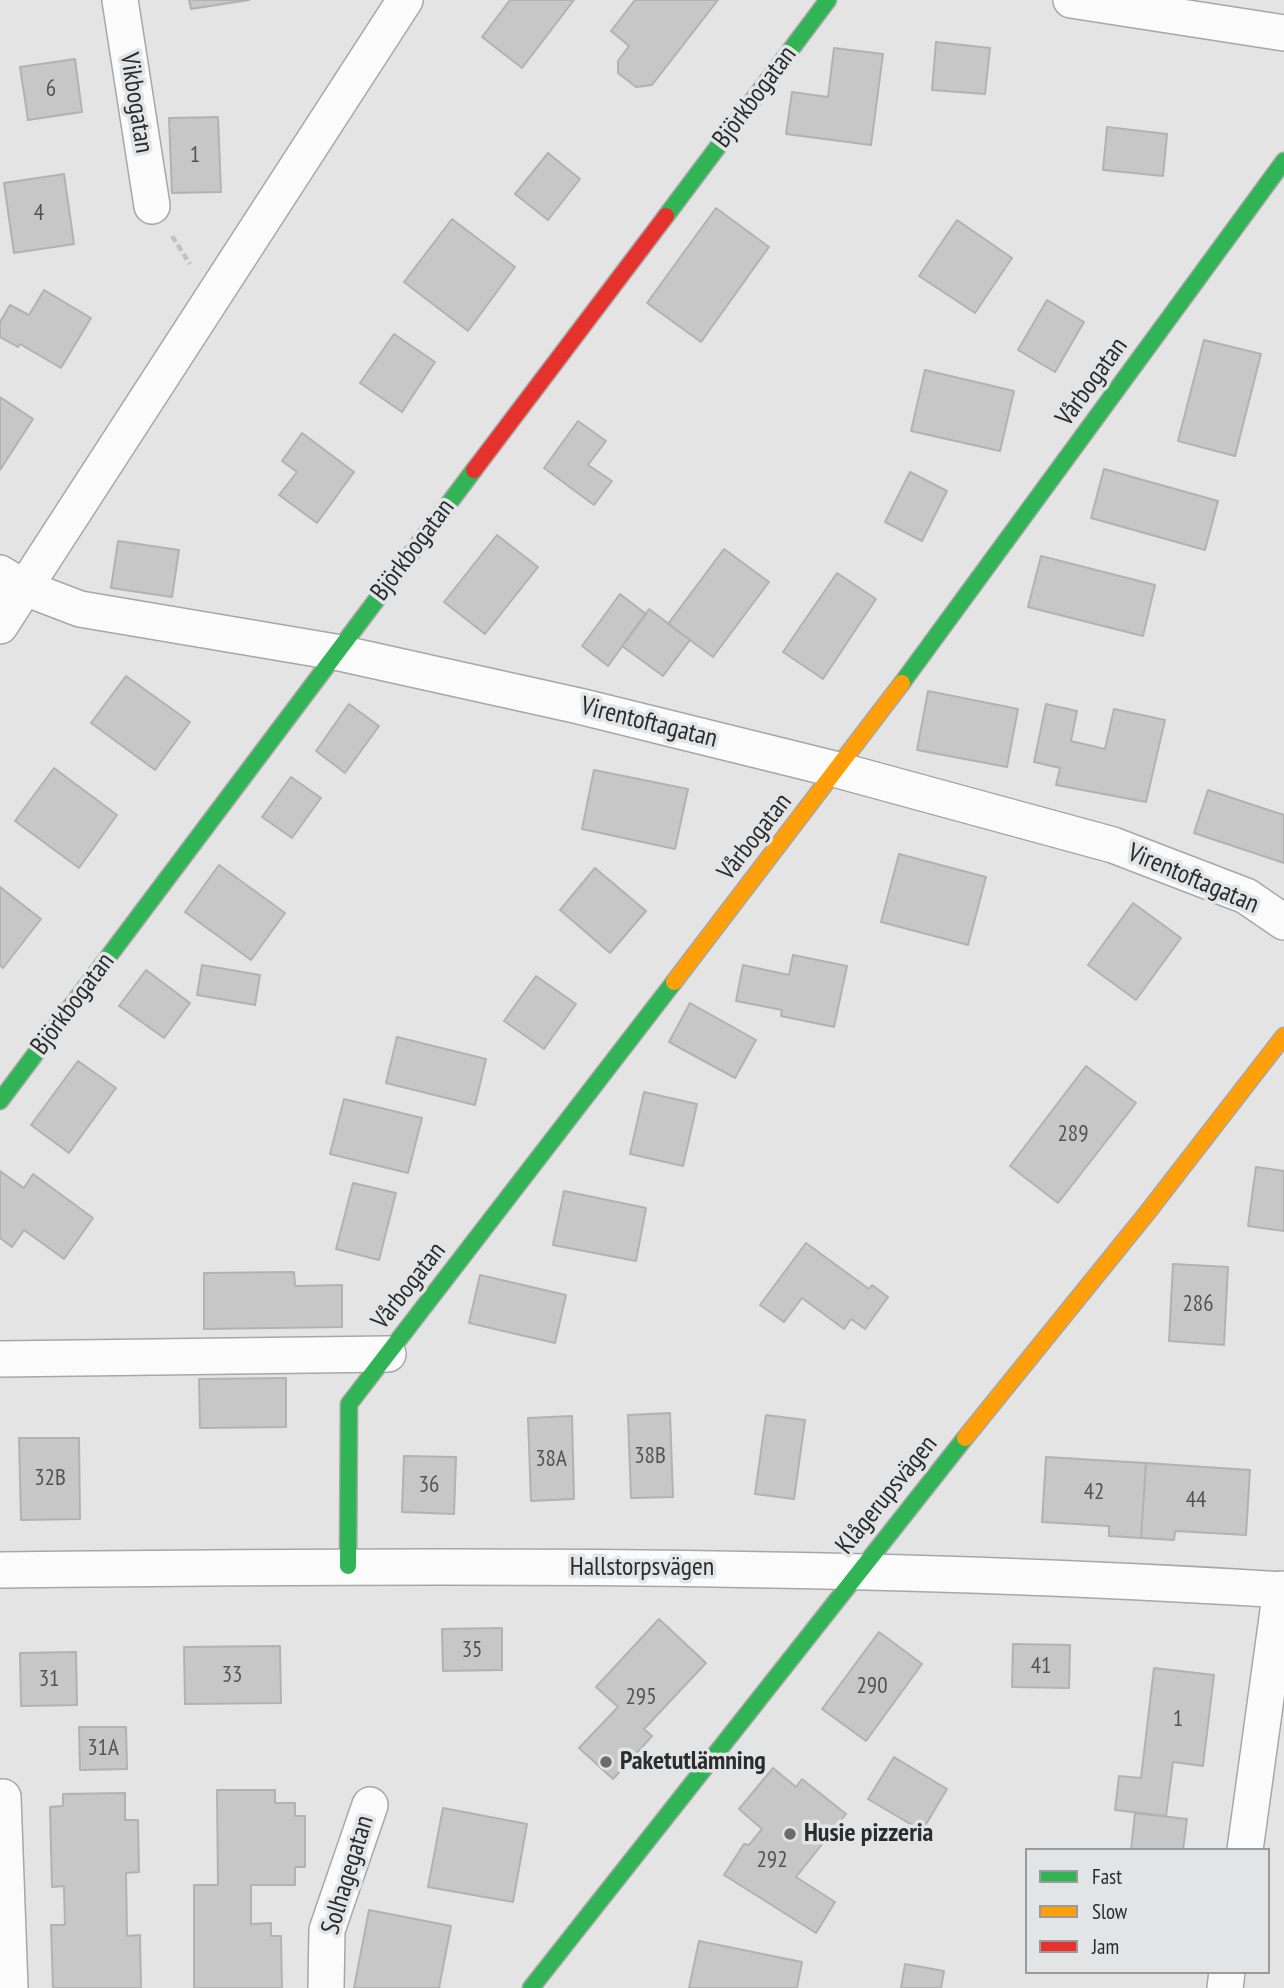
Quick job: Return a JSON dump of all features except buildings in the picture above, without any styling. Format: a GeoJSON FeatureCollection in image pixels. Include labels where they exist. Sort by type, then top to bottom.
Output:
{"type":"FeatureCollection","features":[{"type":"Feature","properties":{"kind":"street","name":"Vikbogatan"},"geometry":{"type":"LineString","coordinates":[[120,0],[152,206]]}},
{"type":"Feature","properties":{"kind":"street"},"geometry":{"type":"LineString","coordinates":[[0,626],[12,580],[213,298],[405,0]]}},
{"type":"Feature","properties":{"kind":"street","name":"Björkbogatan"},"geometry":{"type":"LineString","coordinates":[[0,1101],[335,652],[828,0]]}},
{"type":"Feature","properties":{"kind":"street"},"geometry":{"type":"LineString","coordinates":[[1072,0],[1284,33]]}},
{"type":"Feature","properties":{"kind":"street","name":"Vårbogatan"},"geometry":{"type":"LineString","coordinates":[[348,1566],[349,1404],[838,770],[1284,161]]}},
{"type":"Feature","properties":{"kind":"street","name":"Virentoftagatan"},"geometry":{"type":"LineString","coordinates":[[12,580],[80,609],[335,652],[579,706],[838,770],[1113,845],[1246,896],[1284,922]]}},
{"type":"Feature","properties":{"kind":"street","name":"Klågerupsvägen"},"geometry":{"type":"LineString","coordinates":[[531,1988],[858,1570],[1147,1213],[1284,1036]]}},
{"type":"Feature","properties":{"kind":"street"},"geometry":{"type":"LineString","coordinates":[[0,1359],[388,1354]]}},
{"type":"Feature","properties":{"kind":"street","name":"Hallstorpsvägen"},"geometry":{"type":"LineString","coordinates":[[0,1570],[348,1566],[858,1570],[1282,1589]]}},
{"type":"Feature","properties":{"kind":"street"},"geometry":{"type":"LineString","coordinates":[[1245,1848],[1282,1589]]}},
{"type":"Feature","properties":{"kind":"street"},"geometry":{"type":"LineString","coordinates":[[3,1797],[10,1988]]}},
{"type":"Feature","properties":{"kind":"street","name":"Solhagegatan"},"geometry":{"type":"LineString","coordinates":[[326,1988],[327,1930],[370,1805]]}},
{"type":"Feature","properties":{"kind":"path"},"geometry":{"type":"LineString","coordinates":[[152,206],[213,298]]}},
{"type":"Feature","properties":{"kind":"traffic: fast"},"geometry":{"type":"LineString","coordinates":[[666,216],[828,0]]}},
{"type":"Feature","properties":{"kind":"traffic: fast"},"geometry":{"type":"LineString","coordinates":[[902,683],[1284,161]]}},
{"type":"Feature","properties":{"kind":"traffic: fast"},"geometry":{"type":"LineString","coordinates":[[0,1101],[474,470]]}},
{"type":"Feature","properties":{"kind":"traffic: fast"},"geometry":{"type":"LineString","coordinates":[[348,1566],[349,1404],[674,982]]}},
{"type":"Feature","properties":{"kind":"traffic: fast"},"geometry":{"type":"LineString","coordinates":[[531,1988],[965,1438]]}},
{"type":"Feature","properties":{"kind":"traffic: slow"},"geometry":{"type":"LineString","coordinates":[[674,982],[902,683]]}},
{"type":"Feature","properties":{"kind":"traffic: slow"},"geometry":{"type":"LineString","coordinates":[[965,1438],[1147,1213],[1284,1036]]}},
{"type":"Feature","properties":{"kind":"traffic: jam"},"geometry":{"type":"LineString","coordinates":[[474,470],[666,216]]}},
{"type":"Feature","properties":{"kind":"place","name":"Paketutlämning"},"geometry":{"type":"Point","coordinates":[606,1762]}},
{"type":"Feature","properties":{"kind":"place","name":"Husie pizzeria"},"geometry":{"type":"Point","coordinates":[790,1834]}}]}
